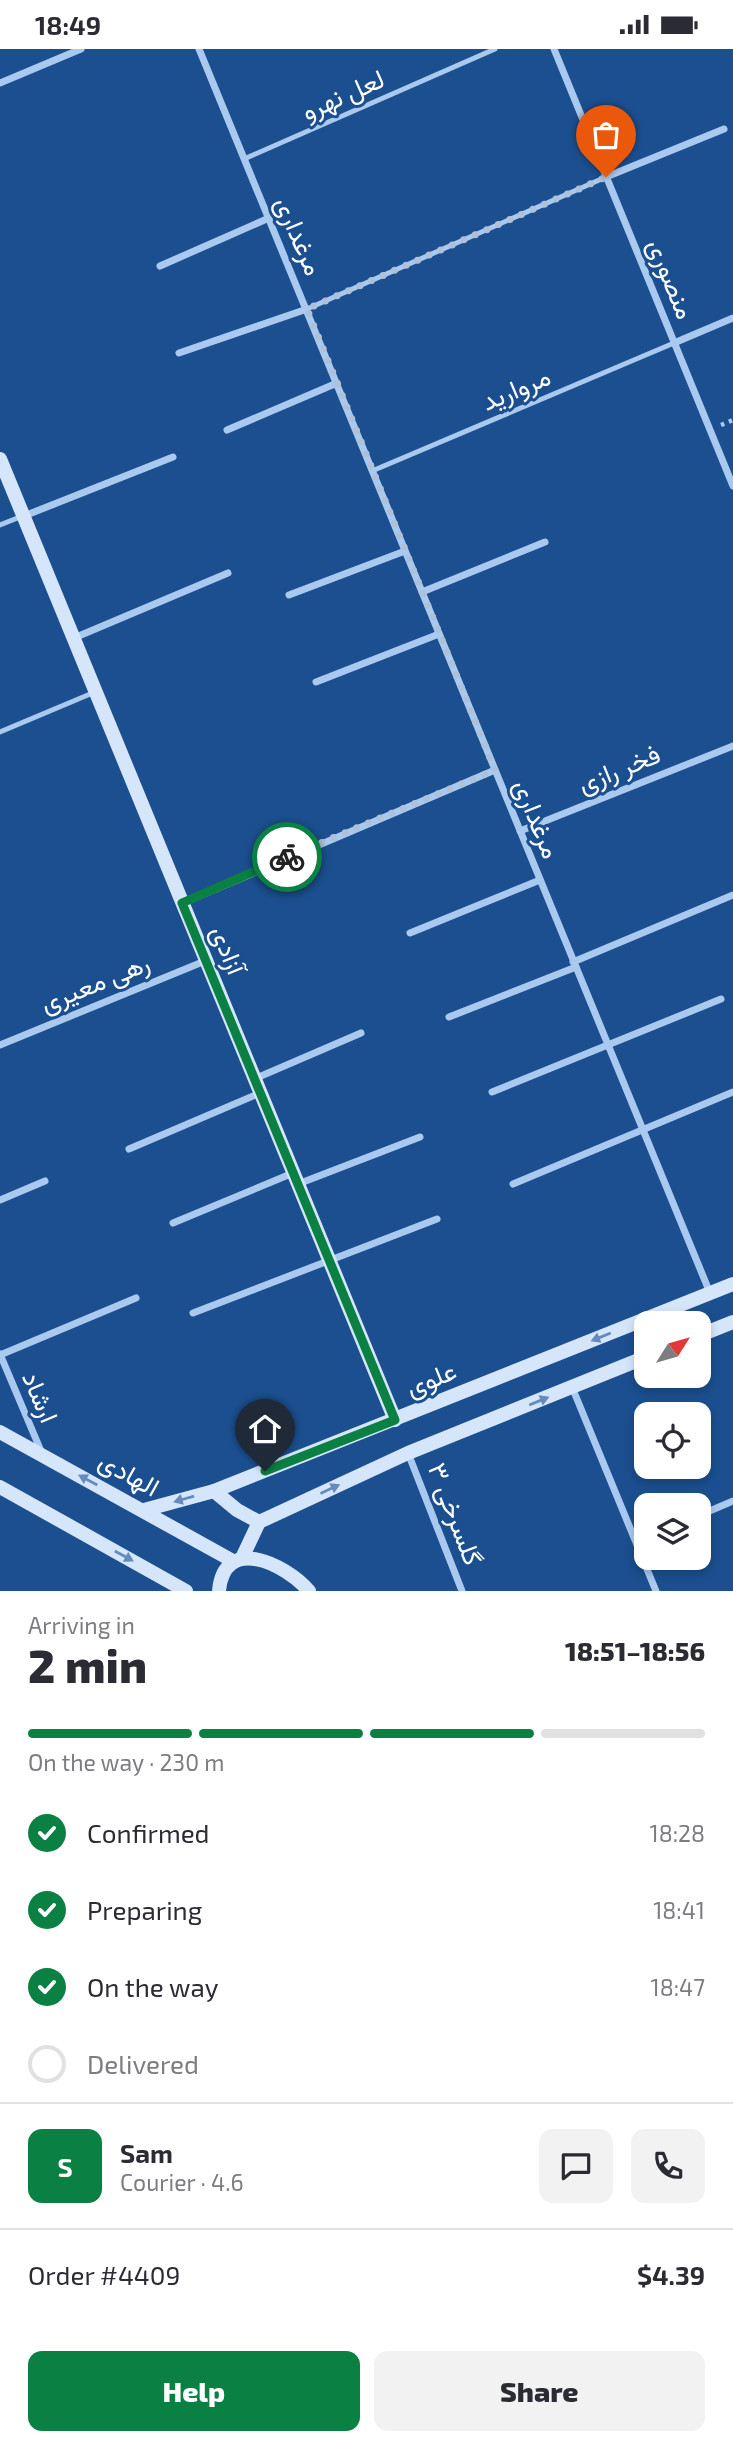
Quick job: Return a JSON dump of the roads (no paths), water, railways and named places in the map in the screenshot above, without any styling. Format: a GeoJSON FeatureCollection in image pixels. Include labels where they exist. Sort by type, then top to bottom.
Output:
{"type":"FeatureCollection","features":[{"type":"Feature","properties":{"kind":"street"},"geometry":{"type":"LineString","coordinates":[[0,83],[81,49]]}},
{"type":"Feature","properties":{"kind":"street","name":"مرغداری"},"geometry":{"type":"LineString","coordinates":[[199,49],[710,1293]]}},
{"type":"Feature","properties":{"kind":"street","name":"منصوری"},"geometry":{"type":"LineString","coordinates":[[554,49],[733,486]]}},
{"type":"Feature","properties":{"kind":"street"},"geometry":{"type":"LineString","coordinates":[[606,177],[724,129]]}},
{"type":"Feature","properties":{"kind":"street"},"geometry":{"type":"LineString","coordinates":[[160,266],[269,218]]}},
{"type":"Feature","properties":{"kind":"street"},"geometry":{"type":"LineString","coordinates":[[179,353],[307,309]]}},
{"type":"Feature","properties":{"kind":"street"},"geometry":{"type":"LineString","coordinates":[[674,343],[733,319]]}},
{"type":"Feature","properties":{"kind":"street"},"geometry":{"type":"LineString","coordinates":[[227,430],[337,383]]}},
{"type":"Feature","properties":{"kind":"street"},"geometry":{"type":"LineString","coordinates":[[23,516],[173,457]]}},
{"type":"Feature","properties":{"kind":"street","name":"آزادی"},"geometry":{"type":"LineString","coordinates":[[0,459],[395,1420]]}},
{"type":"Feature","properties":{"kind":"street"},"geometry":{"type":"LineString","coordinates":[[422,592],[545,542]]}},
{"type":"Feature","properties":{"kind":"street"},"geometry":{"type":"LineString","coordinates":[[289,596],[405,551]]}},
{"type":"Feature","properties":{"kind":"street"},"geometry":{"type":"LineString","coordinates":[[73,638],[228,573]]}},
{"type":"Feature","properties":{"kind":"street"},"geometry":{"type":"LineString","coordinates":[[316,682],[439,634]]}},
{"type":"Feature","properties":{"kind":"street","name":"فخر رازی"},"geometry":{"type":"LineString","coordinates":[[520,831],[733,746]]}},
{"type":"Feature","properties":{"kind":"street"},"geometry":{"type":"LineString","coordinates":[[182,903],[495,770]]}},
{"type":"Feature","properties":{"kind":"street"},"geometry":{"type":"LineString","coordinates":[[410,933],[540,880]]}},
{"type":"Feature","properties":{"kind":"street"},"geometry":{"type":"LineString","coordinates":[[449,1017],[733,895]]}},
{"type":"Feature","properties":{"kind":"street","name":"رهی معیری"},"geometry":{"type":"LineString","coordinates":[[0,1045],[205,961]]}},
{"type":"Feature","properties":{"kind":"street"},"geometry":{"type":"LineString","coordinates":[[492,1092],[721,999]]}},
{"type":"Feature","properties":{"kind":"street"},"geometry":{"type":"LineString","coordinates":[[129,1149],[361,1033]]}},
{"type":"Feature","properties":{"kind":"street"},"geometry":{"type":"LineString","coordinates":[[513,1184],[642,1127],[733,1091]]}},
{"type":"Feature","properties":{"kind":"street"},"geometry":{"type":"LineString","coordinates":[[173,1223],[295,1178],[420,1137]]}},
{"type":"Feature","properties":{"kind":"street"},"geometry":{"type":"LineString","coordinates":[[0,1200],[45,1181]]}},
{"type":"Feature","properties":{"kind":"street"},"geometry":{"type":"LineString","coordinates":[[193,1313],[437,1219]]}},
{"type":"Feature","properties":{"kind":"street","name":"علوی"},"geometry":{"type":"LineString","coordinates":[[672,1311],[733,1284]]}},
{"type":"Feature","properties":{"kind":"street"},"geometry":{"type":"LineString","coordinates":[[0,1355],[136,1298]]}},
{"type":"Feature","properties":{"kind":"street"},"geometry":{"type":"LineString","coordinates":[[711,1331],[733,1322]]}},
{"type":"Feature","properties":{"kind":"street","name":"علوی"},"geometry":{"type":"LineString","coordinates":[[144,1510],[214,1491],[634,1328]]}},
{"type":"Feature","properties":{"kind":"street","name":"ارشاد"},"geometry":{"type":"LineString","coordinates":[[0,1355],[42,1455]]}},
{"type":"Feature","properties":{"kind":"street"},"geometry":{"type":"LineString","coordinates":[[219,1591],[221,1577],[238,1559],[259,1522],[408,1453],[634,1362]]}},
{"type":"Feature","properties":{"kind":"street"},"geometry":{"type":"LineString","coordinates":[[572,1387],[634,1538]]}},
{"type":"Feature","properties":{"kind":"street","name":"الهادی"},"geometry":{"type":"LineString","coordinates":[[0,1432],[238,1559],[259,1559],[278,1568],[309,1591]]}},
{"type":"Feature","properties":{"kind":"street","name":"گلسرخی ۳"},"geometry":{"type":"LineString","coordinates":[[408,1453],[462,1591]]}},
{"type":"Feature","properties":{"kind":"street"},"geometry":{"type":"LineString","coordinates":[[0,1487],[186,1591]]}},
{"type":"Feature","properties":{"kind":"street"},"geometry":{"type":"LineString","coordinates":[[214,1491],[237,1510],[259,1522]]}},
{"type":"Feature","properties":{"kind":"street"},"geometry":{"type":"LineString","coordinates":[[711,1510],[733,1501]]}},
{"type":"Feature","properties":{"kind":"street"},"geometry":{"type":"LineString","coordinates":[[647,1570],[656,1591]]}},
{"type":"Feature","properties":{"kind":"lane","name":"لعل نهرو"},"geometry":{"type":"LineString","coordinates":[[244,159],[495,49]]}},
{"type":"Feature","properties":{"kind":"lane"},"geometry":{"type":"LineString","coordinates":[[307,309],[606,177]]}},
{"type":"Feature","properties":{"kind":"lane","name":"مروارید"},"geometry":{"type":"LineString","coordinates":[[372,471],[674,343]]}},
{"type":"Feature","properties":{"kind":"lane"},"geometry":{"type":"LineString","coordinates":[[0,525],[23,516]]}},
{"type":"Feature","properties":{"kind":"lane"},"geometry":{"type":"LineString","coordinates":[[0,731],[95,692]]}}]}
